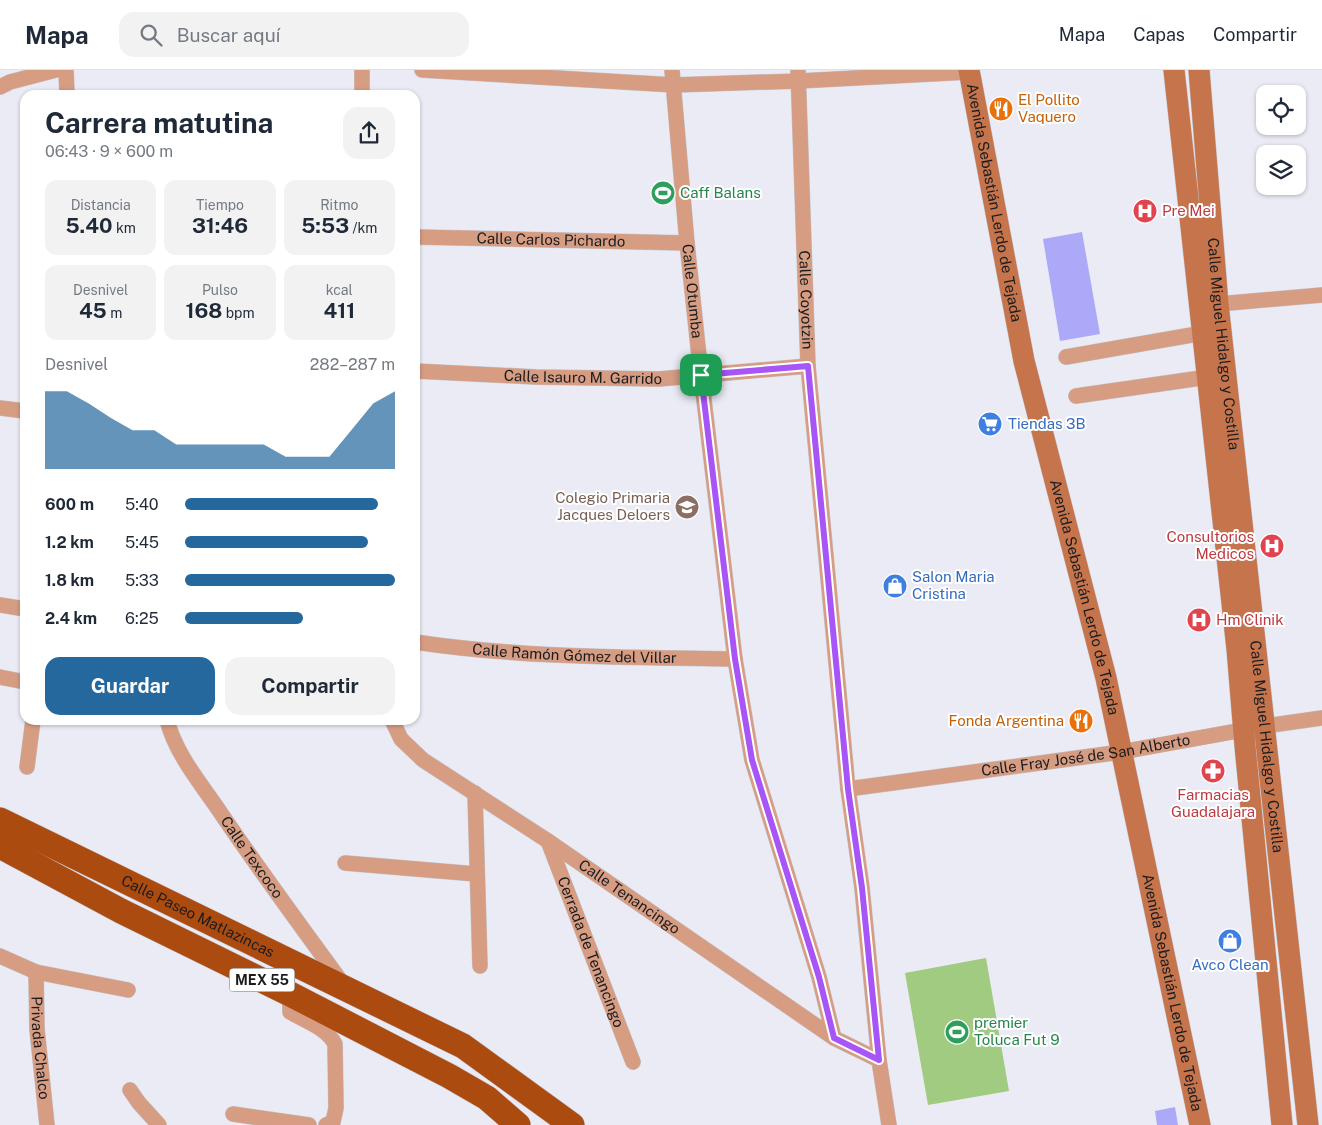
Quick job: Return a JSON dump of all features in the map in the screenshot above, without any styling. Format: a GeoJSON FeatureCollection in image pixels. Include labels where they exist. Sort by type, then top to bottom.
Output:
{"type":"FeatureCollection","features":[{"type":"Feature","properties":{"kind":"highway","name":"Calle Paseo Matlazincas"},"geometry":{"type":"LineString","coordinates":[[0,820],[463,1046],[572,1125]]}},
{"type":"Feature","properties":{"kind":"highway","name":"Calle Paseo Matlazincas"},"geometry":{"type":"LineString","coordinates":[[0,846],[121,910],[449,1076],[487,1098],[518,1125]]}},
{"type":"Feature","properties":{"kind":"main road","name":"Calle Miguel Hidalgo y Costilla"},"geometry":{"type":"LineString","coordinates":[[1174,70],[1237,650],[1243,730],[1282,1125]]}},
{"type":"Feature","properties":{"kind":"main road","name":"Calle Miguel Hidalgo y Costilla"},"geometry":{"type":"LineString","coordinates":[[1199,70],[1218,304],[1308,1125]]}},
{"type":"Feature","properties":{"kind":"main road","name":"Avenida Sebastián Lerdo de Tejada"},"geometry":{"type":"LineString","coordinates":[[969,71],[1024,361],[1106,678],[1200,1125]]}},
{"type":"Feature","properties":{"kind":"street"},"geometry":{"type":"LineString","coordinates":[[0,88],[10,82],[56,70]]}},
{"type":"Feature","properties":{"kind":"street"},"geometry":{"type":"LineString","coordinates":[[66,70],[67,90]]}},
{"type":"Feature","properties":{"kind":"street"},"geometry":{"type":"LineString","coordinates":[[362,70],[362,90]]}},
{"type":"Feature","properties":{"kind":"street"},"geometry":{"type":"LineString","coordinates":[[422,70],[673,77],[969,71]]}},
{"type":"Feature","properties":{"kind":"street","name":"Calle Coyotzin"},"geometry":{"type":"LineString","coordinates":[[798,75],[808,366],[848,789],[862,888],[879,1060],[888,1125]]}},
{"type":"Feature","properties":{"kind":"street","name":"Calle Otumba"},"geometry":{"type":"LineString","coordinates":[[673,77],[687,243],[701,375],[735,659],[752,760],[819,977],[834,1038]]}},
{"type":"Feature","properties":{"kind":"street","name":"Calle Carlos Pichardo"},"geometry":{"type":"LineString","coordinates":[[420,237],[687,243]]}},
{"type":"Feature","properties":{"kind":"street"},"geometry":{"type":"LineString","coordinates":[[1218,304],[1322,295]]}},
{"type":"Feature","properties":{"kind":"street"},"geometry":{"type":"LineString","coordinates":[[1066,357],[1203,333]]}},
{"type":"Feature","properties":{"kind":"street","name":"Calle Isauro M. Garrido"},"geometry":{"type":"LineString","coordinates":[[420,371],[536,377],[659,379],[808,366]]}},
{"type":"Feature","properties":{"kind":"street"},"geometry":{"type":"LineString","coordinates":[[1076,396],[1208,377]]}},
{"type":"Feature","properties":{"kind":"street"},"geometry":{"type":"LineString","coordinates":[[0,408],[20,411]]}},
{"type":"Feature","properties":{"kind":"street"},"geometry":{"type":"LineString","coordinates":[[0,605],[20,608]]}},
{"type":"Feature","properties":{"kind":"street","name":"Calle Ramón Gómez del Villar"},"geometry":{"type":"LineString","coordinates":[[420,643],[456,648],[550,656],[735,659]]}},
{"type":"Feature","properties":{"kind":"street"},"geometry":{"type":"LineString","coordinates":[[0,677],[20,681]]}},
{"type":"Feature","properties":{"kind":"street","name":"Calle Fray José de San Alberto"},"geometry":{"type":"LineString","coordinates":[[848,789],[1121,752],[1265,726],[1322,718]]}},
{"type":"Feature","properties":{"kind":"street"},"geometry":{"type":"LineString","coordinates":[[27,767],[32,725]]}},
{"type":"Feature","properties":{"kind":"street","name":"Calle Texcoco"},"geometry":{"type":"LineString","coordinates":[[169,725],[176,744],[187,763],[258,868],[347,990]]}},
{"type":"Feature","properties":{"kind":"street","name":"Calle Tenancingo"},"geometry":{"type":"LineString","coordinates":[[395,725],[402,739],[422,760],[548,841],[834,1038],[879,1060]]}},
{"type":"Feature","properties":{"kind":"street"},"geometry":{"type":"LineString","coordinates":[[475,793],[480,966]]}},
{"type":"Feature","properties":{"kind":"street","name":"Cerrada de Tenancingo"},"geometry":{"type":"LineString","coordinates":[[548,841],[633,1062]]}},
{"type":"Feature","properties":{"kind":"street"},"geometry":{"type":"LineString","coordinates":[[345,863],[476,874]]}},
{"type":"Feature","properties":{"kind":"street"},"geometry":{"type":"LineString","coordinates":[[0,956],[36,972],[128,990]]}},
{"type":"Feature","properties":{"kind":"street","name":"Privada Chalco"},"geometry":{"type":"LineString","coordinates":[[36,972],[37,1029],[47,1125]]}},
{"type":"Feature","properties":{"kind":"street"},"geometry":{"type":"LineString","coordinates":[[290,994],[290,1012],[326,1032],[335,1044],[336,1108],[333,1122],[326,1125]]}},
{"type":"Feature","properties":{"kind":"street"},"geometry":{"type":"LineString","coordinates":[[130,1090],[159,1125]]}},
{"type":"Feature","properties":{"kind":"street"},"geometry":{"type":"LineString","coordinates":[[233,1114],[309,1125]]}},
{"type":"Feature","properties":{"kind":"green space","name":"premier Toluca Fut 9"},"geometry":{"type":"Polygon","coordinates":[[[986,958],[1009,1091],[928,1105],[905,973],[986,958]]]}},
{"type":"Feature","properties":{"kind":"building"},"geometry":{"type":"Polygon","coordinates":[[[1082,232],[1100,334],[1060,341],[1043,239],[1082,232]]]}},
{"type":"Feature","properties":{"kind":"building"},"geometry":{"type":"Polygon","coordinates":[[[1175,1107],[1178,1125],[1157,1125],[1155,1111],[1175,1107]]]}},
{"type":"Feature","properties":{"kind":"place","name":"El Pollito Vaquero"},"geometry":{"type":"Point","coordinates":[1001,109]}},
{"type":"Feature","properties":{"kind":"place","name":"Caff Balans"},"geometry":{"type":"Point","coordinates":[663,193]}},
{"type":"Feature","properties":{"kind":"place","name":"Pre Mei"},"geometry":{"type":"Point","coordinates":[1145,211]}},
{"type":"Feature","properties":{"kind":"place","name":"Tiendas 3B"},"geometry":{"type":"Point","coordinates":[990,424]}},
{"type":"Feature","properties":{"kind":"place","name":"Colegio Primaria Jacques Deloers"},"geometry":{"type":"Point","coordinates":[687,507]}},
{"type":"Feature","properties":{"kind":"place","name":"Consultorios Medicos"},"geometry":{"type":"Point","coordinates":[1272,546]}},
{"type":"Feature","properties":{"kind":"place","name":"Salon Maria Cristina"},"geometry":{"type":"Point","coordinates":[895,586]}},
{"type":"Feature","properties":{"kind":"place","name":"Hm Clinik"},"geometry":{"type":"Point","coordinates":[1199,620]}},
{"type":"Feature","properties":{"kind":"place","name":"Fonda Argentina"},"geometry":{"type":"Point","coordinates":[1081,721]}},
{"type":"Feature","properties":{"kind":"place","name":"Farmacias Guadalajara"},"geometry":{"type":"Point","coordinates":[1213,771]}},
{"type":"Feature","properties":{"kind":"place","name":"Avco Clean"},"geometry":{"type":"Point","coordinates":[1230,941]}},
{"type":"Feature","properties":{"kind":"place","name":"premier Toluca Fut 9"},"geometry":{"type":"Point","coordinates":[957,1032]}},
{"type":"Feature","properties":{"kind":"route"},"geometry":{"type":"LineString","coordinates":[[808,366],[848,789],[862,888],[879,1060],[834,1038],[819,977],[752,760],[735,659],[701,375],[808,366]]}}]}
